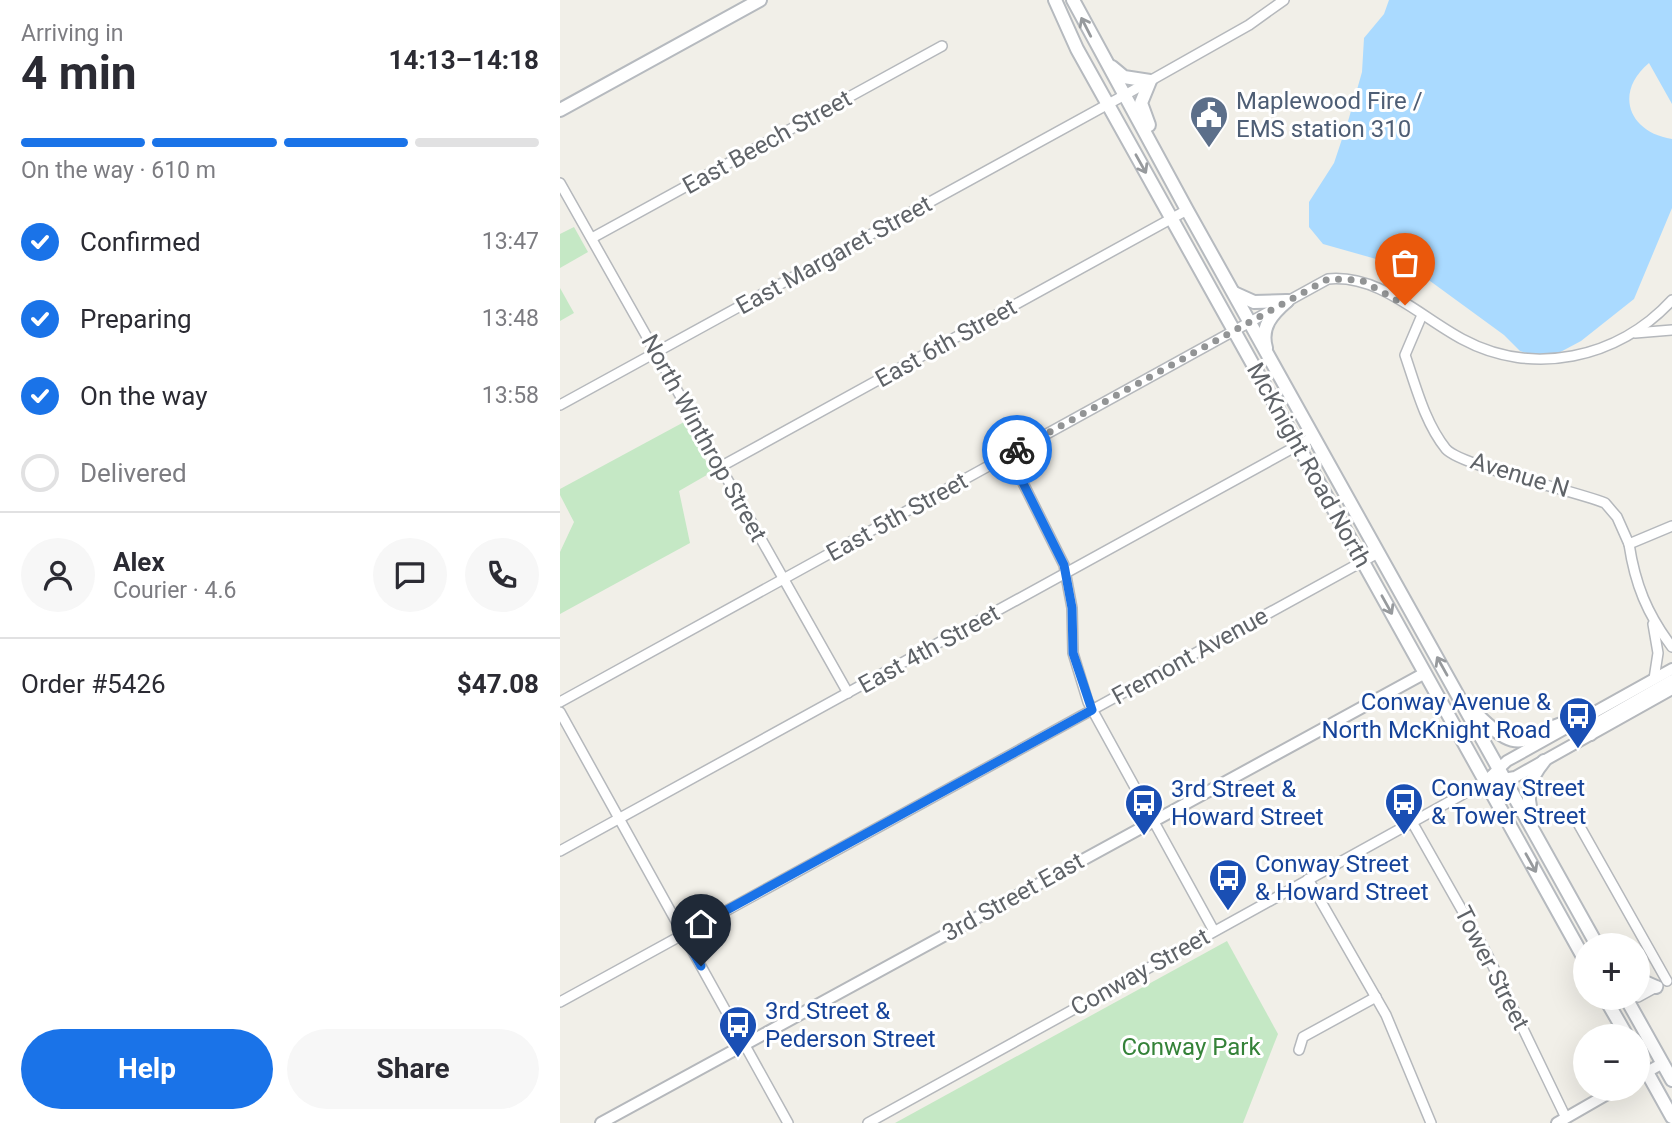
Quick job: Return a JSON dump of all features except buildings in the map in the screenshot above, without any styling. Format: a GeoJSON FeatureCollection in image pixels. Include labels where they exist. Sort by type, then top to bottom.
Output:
{"type":"FeatureCollection","features":[{"type":"Feature","properties":{"kind":"main road","name":"McKnight Road North"},"geometry":{"type":"LineString","coordinates":[[1055,0],[1108,104],[1573,939]]}},
{"type":"Feature","properties":{"kind":"main road","name":"McKnight Road North"},"geometry":{"type":"LineString","coordinates":[[1073,0],[1186,210],[1548,857]]}},
{"type":"Feature","properties":{"kind":"main road"},"geometry":{"type":"LineString","coordinates":[[560,110],[757,1]]}},
{"type":"Feature","properties":{"kind":"main road"},"geometry":{"type":"LineString","coordinates":[[1102,57],[1125,77],[1150,81],[1141,103],[1155,136],[1158,156]]}},
{"type":"Feature","properties":{"kind":"main road"},"geometry":{"type":"LineString","coordinates":[[1232,292],[1254,302],[1287,301]]}},
{"type":"Feature","properties":{"kind":"main road"},"geometry":{"type":"LineString","coordinates":[[1269,358],[1264,339],[1266,326],[1274,312],[1287,301]]}},
{"type":"Feature","properties":{"kind":"main road"},"geometry":{"type":"LineString","coordinates":[[1456,693],[1493,731],[1510,740],[1527,740],[1568,721],[1585,718]]}},
{"type":"Feature","properties":{"kind":"main road"},"geometry":{"type":"LineString","coordinates":[[1544,761],[1528,782],[1527,793],[1548,857],[1590,933]]}},
{"type":"Feature","properties":{"kind":"main road"},"geometry":{"type":"LineString","coordinates":[[1638,1010],[1672,1080]]}},
{"type":"Feature","properties":{"kind":"main road"},"geometry":{"type":"LineString","coordinates":[[1650,1086],[1672,1118]]}},
{"type":"Feature","properties":{"kind":"street","name":"East Margaret Street"},"geometry":{"type":"LineString","coordinates":[[560,405],[1150,81],[1249,25],[1284,0]]}},
{"type":"Feature","properties":{"kind":"street","name":"East Beech Street"},"geometry":{"type":"LineString","coordinates":[[592,238],[943,46]]}},
{"type":"Feature","properties":{"kind":"street","name":"North Winthrop Street"},"geometry":{"type":"LineString","coordinates":[[560,183],[848,693]]}},
{"type":"Feature","properties":{"kind":"street","name":"East 6th Street"},"geometry":{"type":"LineString","coordinates":[[720,467],[1186,210]]}},
{"type":"Feature","properties":{"kind":"street","name":"East 5th Street"},"geometry":{"type":"LineString","coordinates":[[560,702],[1250,323],[1314,285],[1344,278],[1372,284],[1477,346],[1525,360],[1572,357],[1602,348],[1630,334]]}},
{"type":"Feature","properties":{"kind":"street"},"geometry":{"type":"LineString","coordinates":[[1630,334],[1656,317],[1672,300]]}},
{"type":"Feature","properties":{"kind":"street","name":"Avenue N"},"geometry":{"type":"LineString","coordinates":[[1422,315],[1405,355],[1433,429],[1448,452],[1485,467],[1605,503],[1618,517],[1629,544],[1634,578],[1653,622]]}},
{"type":"Feature","properties":{"kind":"street"},"geometry":{"type":"LineString","coordinates":[[1630,334],[1672,330]]}},
{"type":"Feature","properties":{"kind":"street","name":"East 4th Street"},"geometry":{"type":"LineString","coordinates":[[560,851],[1313,437]]}},
{"type":"Feature","properties":{"kind":"street"},"geometry":{"type":"LineString","coordinates":[[1009,455],[1050,533],[1067,574],[1073,653],[1092,710],[1214,931]]}},
{"type":"Feature","properties":{"kind":"street"},"geometry":{"type":"LineString","coordinates":[[1629,544],[1672,526]]}},
{"type":"Feature","properties":{"kind":"street","name":"Fremont Avenue"},"geometry":{"type":"LineString","coordinates":[[560,1002],[1378,553]]}},
{"type":"Feature","properties":{"kind":"street"},"geometry":{"type":"LineString","coordinates":[[1653,622],[1672,647]]}},
{"type":"Feature","properties":{"kind":"street"},"geometry":{"type":"LineString","coordinates":[[1653,622],[1658,653],[1654,679]]}},
{"type":"Feature","properties":{"kind":"street"},"geometry":{"type":"LineString","coordinates":[[1501,774],[1507,761],[1672,669]]}},
{"type":"Feature","properties":{"kind":"street","name":"3rd Street East"},"geometry":{"type":"LineString","coordinates":[[601,1123],[1425,673]]}},
{"type":"Feature","properties":{"kind":"street"},"geometry":{"type":"LineString","coordinates":[[1591,735],[1590,729],[1595,724],[1672,680]]}},
{"type":"Feature","properties":{"kind":"street"},"geometry":{"type":"LineString","coordinates":[[1485,782],[1501,774],[1515,777],[1672,689]]}},
{"type":"Feature","properties":{"kind":"street"},"geometry":{"type":"LineString","coordinates":[[560,712],[788,1123]]}},
{"type":"Feature","properties":{"kind":"street","name":"Conway Street"},"geometry":{"type":"LineString","coordinates":[[868,1123],[1485,782]]}},
{"type":"Feature","properties":{"kind":"street","name":"Tower Street"},"geometry":{"type":"LineString","coordinates":[[1412,822],[1484,947],[1562,1121]]}},
{"type":"Feature","properties":{"kind":"street"},"geometry":{"type":"LineString","coordinates":[[1579,825],[1665,982]]}},
{"type":"Feature","properties":{"kind":"street"},"geometry":{"type":"LineString","coordinates":[[1308,880],[1376,997],[1401,1048],[1431,1123]]}},
{"type":"Feature","properties":{"kind":"street"},"geometry":{"type":"LineString","coordinates":[[1299,1050],[1303,1037],[1376,997]]}},
{"type":"Feature","properties":{"kind":"street"},"geometry":{"type":"LineString","coordinates":[[1650,1070],[1663,1063]]}},
{"type":"Feature","properties":{"kind":"street"},"geometry":{"type":"LineString","coordinates":[[1562,1121],[1596,1101]]}},
{"type":"Feature","properties":{"kind":"green space"},"geometry":{"type":"Polygon","coordinates":[[[574,227],[588,252],[560,268],[560,234],[574,227]]]}},
{"type":"Feature","properties":{"kind":"green space"},"geometry":{"type":"Polygon","coordinates":[[[560,288],[574,313],[560,321],[560,288]]]}},
{"type":"Feature","properties":{"kind":"green space"},"geometry":{"type":"Polygon","coordinates":[[[684,422],[712,472],[679,491],[690,543],[560,614],[560,552],[574,522],[560,495],[560,489],[684,422]]]}},
{"type":"Feature","properties":{"kind":"green space","name":"Conway Park"},"geometry":{"type":"Polygon","coordinates":[[[1227,941],[1278,1034],[1243,1123],[895,1123],[1227,941]]]}},
{"type":"Feature","properties":{"kind":"water"},"geometry":{"type":"Polygon","coordinates":[[[1389,0],[1672,0],[1672,104],[1649,63],[1638,74],[1629,98],[1636,120],[1657,135],[1672,139],[1672,208],[1634,299],[1581,341],[1551,357],[1542,358],[1520,351],[1504,335],[1415,270],[1323,244],[1309,227],[1309,202],[1334,163],[1349,118],[1362,72],[1364,38],[1384,14],[1389,0]]]}},
{"type":"Feature","properties":{"kind":"way so far"},"geometry":{"type":"LineString","coordinates":[[1017,450],[1328,279],[1361,280],[1405,305]]}},
{"type":"Feature","properties":{"kind":"place","name":"Maplewood Fire / EMS station 310"},"geometry":{"type":"Point","coordinates":[1209,149]}},
{"type":"Feature","properties":{"kind":"place","name":"Conway Avenue & North McKnight Road"},"geometry":{"type":"Point","coordinates":[1578,750]}},
{"type":"Feature","properties":{"kind":"place","name":"Conway Street & Tower Street"},"geometry":{"type":"Point","coordinates":[1404,836]}},
{"type":"Feature","properties":{"kind":"place","name":"3rd Street & Howard Street"},"geometry":{"type":"Point","coordinates":[1144,837]}},
{"type":"Feature","properties":{"kind":"place","name":"Conway Street & Howard Street"},"geometry":{"type":"Point","coordinates":[1228,912]}},
{"type":"Feature","properties":{"kind":"place","name":"3rd Street & Pederson Street"},"geometry":{"type":"Point","coordinates":[738,1059]}},
{"type":"Feature","properties":{"kind":"route"},"geometry":{"type":"LineString","coordinates":[[701,966],[683,934],[1092,710],[1083,690],[1073,653],[1072,608],[1064,565],[1009,455],[1017,450]]}}]}
